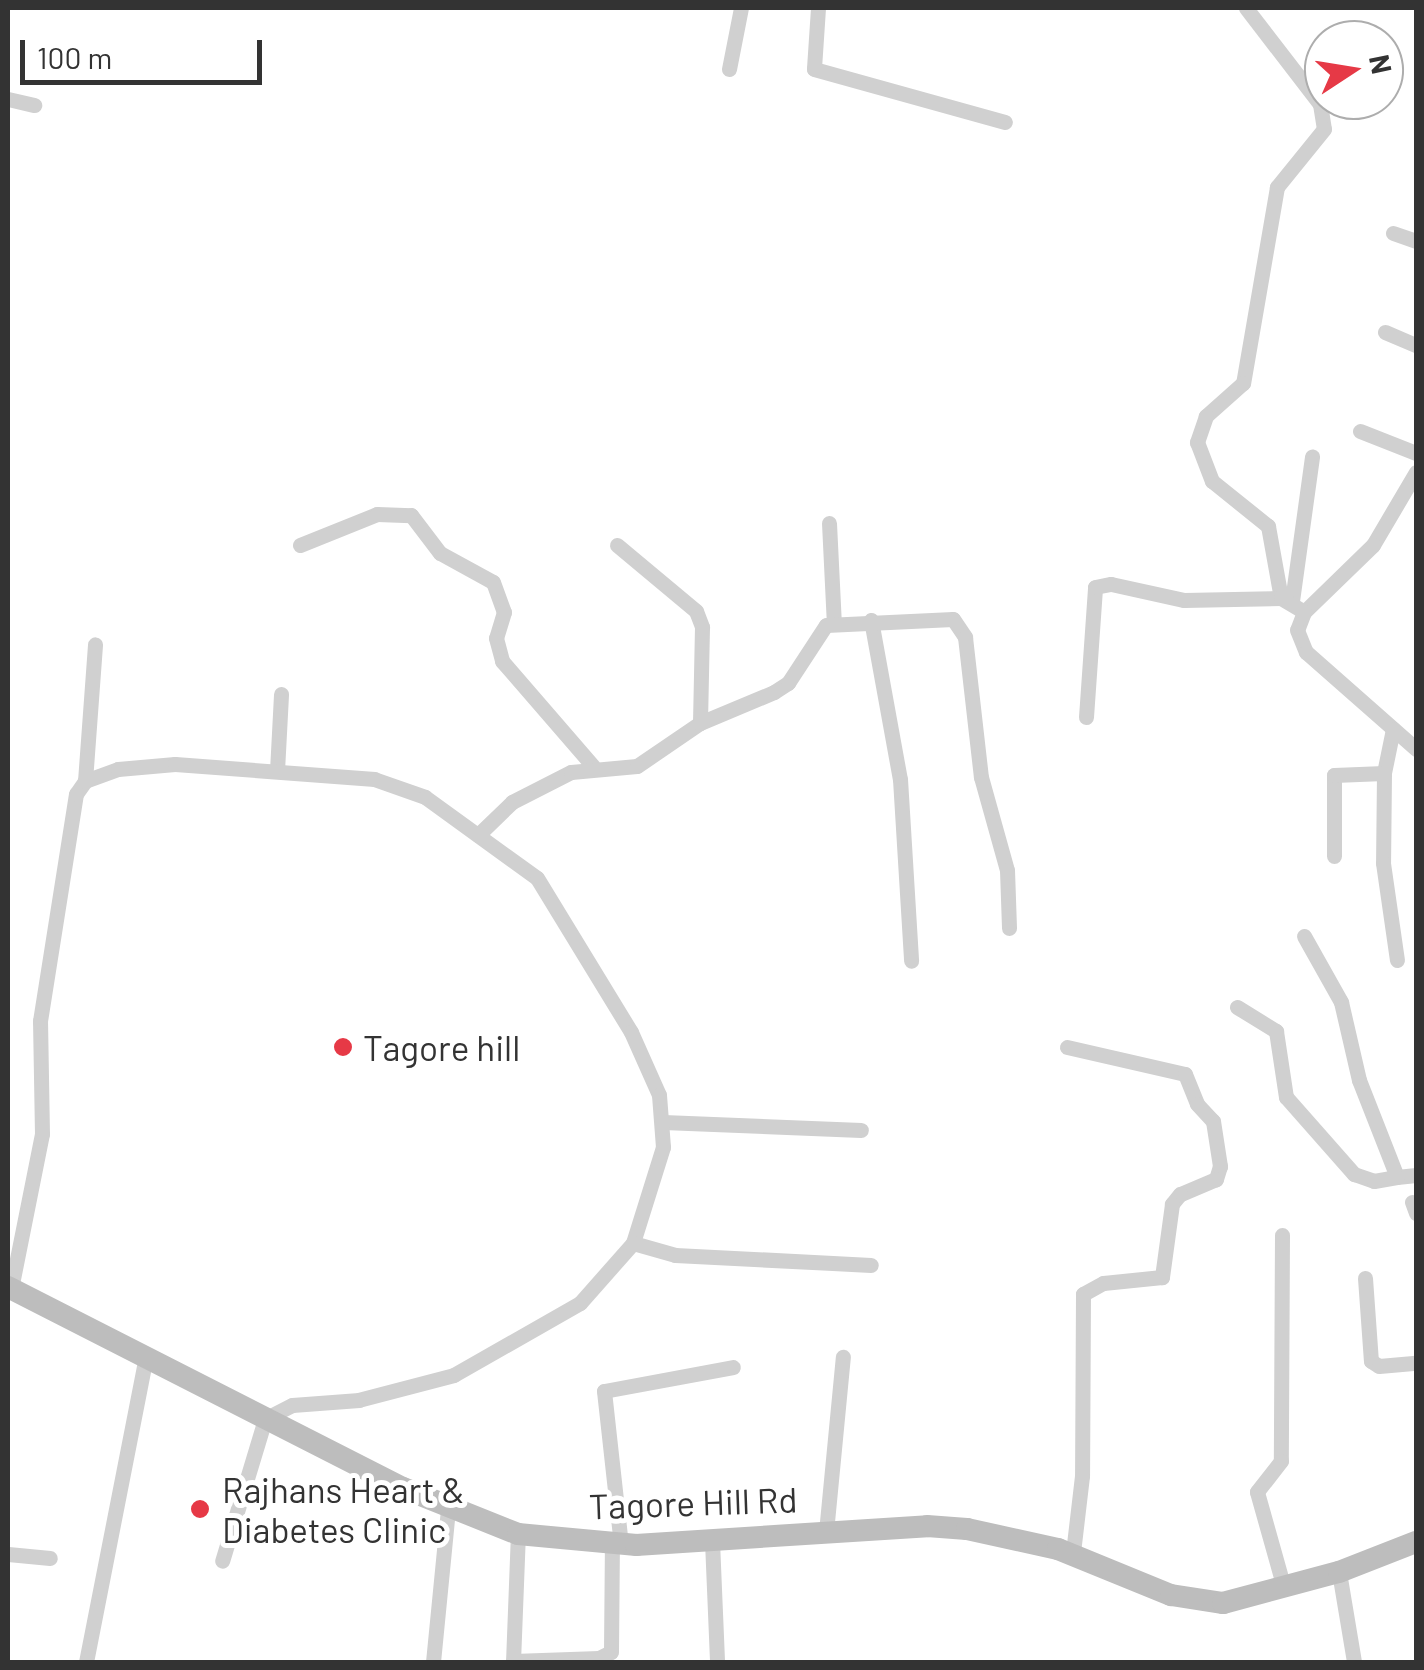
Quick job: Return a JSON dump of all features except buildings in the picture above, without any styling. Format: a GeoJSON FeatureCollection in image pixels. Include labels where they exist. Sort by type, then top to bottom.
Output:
{"type":"FeatureCollection","features":[{"type":"Feature","properties":{"kind":"main road","name":"Tagore Hill Rd"},"geometry":{"type":"LineString","coordinates":[[9,1288],[448,1509],[518,1534],[617,1545],[826,1532],[967,1529],[1073,1553],[1197,1600],[1223,1603],[1415,1548]]}},
{"type":"Feature","properties":{"kind":"street"},"geometry":{"type":"LineString","coordinates":[[729,69],[740,8]]}},
{"type":"Feature","properties":{"kind":"street"},"geometry":{"type":"LineString","coordinates":[[818,8],[814,68],[1005,122]]}},
{"type":"Feature","properties":{"kind":"street"},"geometry":{"type":"LineString","coordinates":[[1253,9],[1320,104],[1324,129],[1278,187],[1244,383],[1206,416],[1197,442],[1212,481],[1268,526],[1306,652],[1416,749]]}},
{"type":"Feature","properties":{"kind":"street"},"geometry":{"type":"LineString","coordinates":[[8,98],[34,105]]}},
{"type":"Feature","properties":{"kind":"street"},"geometry":{"type":"LineString","coordinates":[[1393,233],[1416,241]]}},
{"type":"Feature","properties":{"kind":"street"},"geometry":{"type":"LineString","coordinates":[[1384,332],[1416,345]]}},
{"type":"Feature","properties":{"kind":"street"},"geometry":{"type":"LineString","coordinates":[[1360,430],[1416,453]]}},
{"type":"Feature","properties":{"kind":"street"},"geometry":{"type":"LineString","coordinates":[[1292,604],[1312,456]]}},
{"type":"Feature","properties":{"kind":"street"},"geometry":{"type":"LineString","coordinates":[[1086,716],[1095,587],[1111,584],[1184,600],[1292,604],[1373,545],[1416,472]]}},
{"type":"Feature","properties":{"kind":"street"},"geometry":{"type":"LineString","coordinates":[[300,545],[376,514],[411,515],[440,553],[493,582],[504,612],[496,638],[502,661],[593,766]]}},
{"type":"Feature","properties":{"kind":"street"},"geometry":{"type":"LineString","coordinates":[[829,523],[834,624]]}},
{"type":"Feature","properties":{"kind":"street"},"geometry":{"type":"LineString","coordinates":[[617,545],[696,611],[702,627],[700,723]]}},
{"type":"Feature","properties":{"kind":"street"},"geometry":{"type":"LineString","coordinates":[[478,835],[512,802],[593,766],[637,766],[700,723],[788,683],[819,632],[834,624],[941,617],[960,626],[980,777],[1006,870],[1010,928]]}},
{"type":"Feature","properties":{"kind":"street"},"geometry":{"type":"LineString","coordinates":[[871,620],[900,779],[911,961]]}},
{"type":"Feature","properties":{"kind":"street"},"geometry":{"type":"LineString","coordinates":[[9,1288],[42,1134],[40,1021],[76,794],[85,781],[95,644]]}},
{"type":"Feature","properties":{"kind":"street"},"geometry":{"type":"LineString","coordinates":[[277,771],[281,694]]}},
{"type":"Feature","properties":{"kind":"street"},"geometry":{"type":"LineString","coordinates":[[1393,728],[1384,773],[1384,884],[1397,960]]}},
{"type":"Feature","properties":{"kind":"street"},"geometry":{"type":"LineString","coordinates":[[85,781],[118,770],[175,764],[401,786],[537,878],[644,1056],[663,1122],[652,1196],[633,1243],[580,1302],[454,1376],[359,1400],[292,1405],[264,1418],[222,1561]]}},
{"type":"Feature","properties":{"kind":"street"},"geometry":{"type":"LineString","coordinates":[[1334,856],[1334,774],[1384,773]]}},
{"type":"Feature","properties":{"kind":"street"},"geometry":{"type":"LineString","coordinates":[[1304,936],[1341,1002],[1359,1080],[1397,1176]]}},
{"type":"Feature","properties":{"kind":"street"},"geometry":{"type":"LineString","coordinates":[[1237,1008],[1276,1031],[1286,1097],[1354,1174],[1374,1181],[1416,1174]]}},
{"type":"Feature","properties":{"kind":"street"},"geometry":{"type":"LineString","coordinates":[[1067,1047],[1185,1074],[1196,1104],[1214,1121],[1220,1166],[1216,1179],[1172,1204],[1162,1277],[1103,1283],[1083,1294],[1082,1476],[1073,1553]]}},
{"type":"Feature","properties":{"kind":"street"},"geometry":{"type":"LineString","coordinates":[[663,1122],[861,1130]]}},
{"type":"Feature","properties":{"kind":"street"},"geometry":{"type":"LineString","coordinates":[[1282,1235],[1281,1461],[1257,1497],[1284,1588]]}},
{"type":"Feature","properties":{"kind":"street"},"geometry":{"type":"LineString","coordinates":[[633,1243],[675,1254],[871,1265]]}},
{"type":"Feature","properties":{"kind":"street"},"geometry":{"type":"LineString","coordinates":[[1364,1278],[1371,1361],[1383,1366],[1416,1362]]}},
{"type":"Feature","properties":{"kind":"street"},"geometry":{"type":"LineString","coordinates":[[86,1662],[146,1357]]}},
{"type":"Feature","properties":{"kind":"street"},"geometry":{"type":"LineString","coordinates":[[826,1532],[843,1357]]}},
{"type":"Feature","properties":{"kind":"street"},"geometry":{"type":"LineString","coordinates":[[518,1534],[513,1662],[599,1658],[611,1652],[617,1545],[604,1391],[733,1367]]}},
{"type":"Feature","properties":{"kind":"street"},"geometry":{"type":"LineString","coordinates":[[433,1662],[448,1509]]}},
{"type":"Feature","properties":{"kind":"street"},"geometry":{"type":"LineString","coordinates":[[712,1542],[717,1662]]}},
{"type":"Feature","properties":{"kind":"street"},"geometry":{"type":"LineString","coordinates":[[8,1554],[50,1558]]}},
{"type":"Feature","properties":{"kind":"street"},"geometry":{"type":"LineString","coordinates":[[1339,1572],[1354,1662]]}},
{"type":"Feature","properties":{"kind":"place","name":"Tagore hill"},"geometry":{"type":"Point","coordinates":[343,1047]}},
{"type":"Feature","properties":{"kind":"place","name":"Rajhans Heart & Diabetes Clinic"},"geometry":{"type":"Point","coordinates":[200,1509]}}]}
